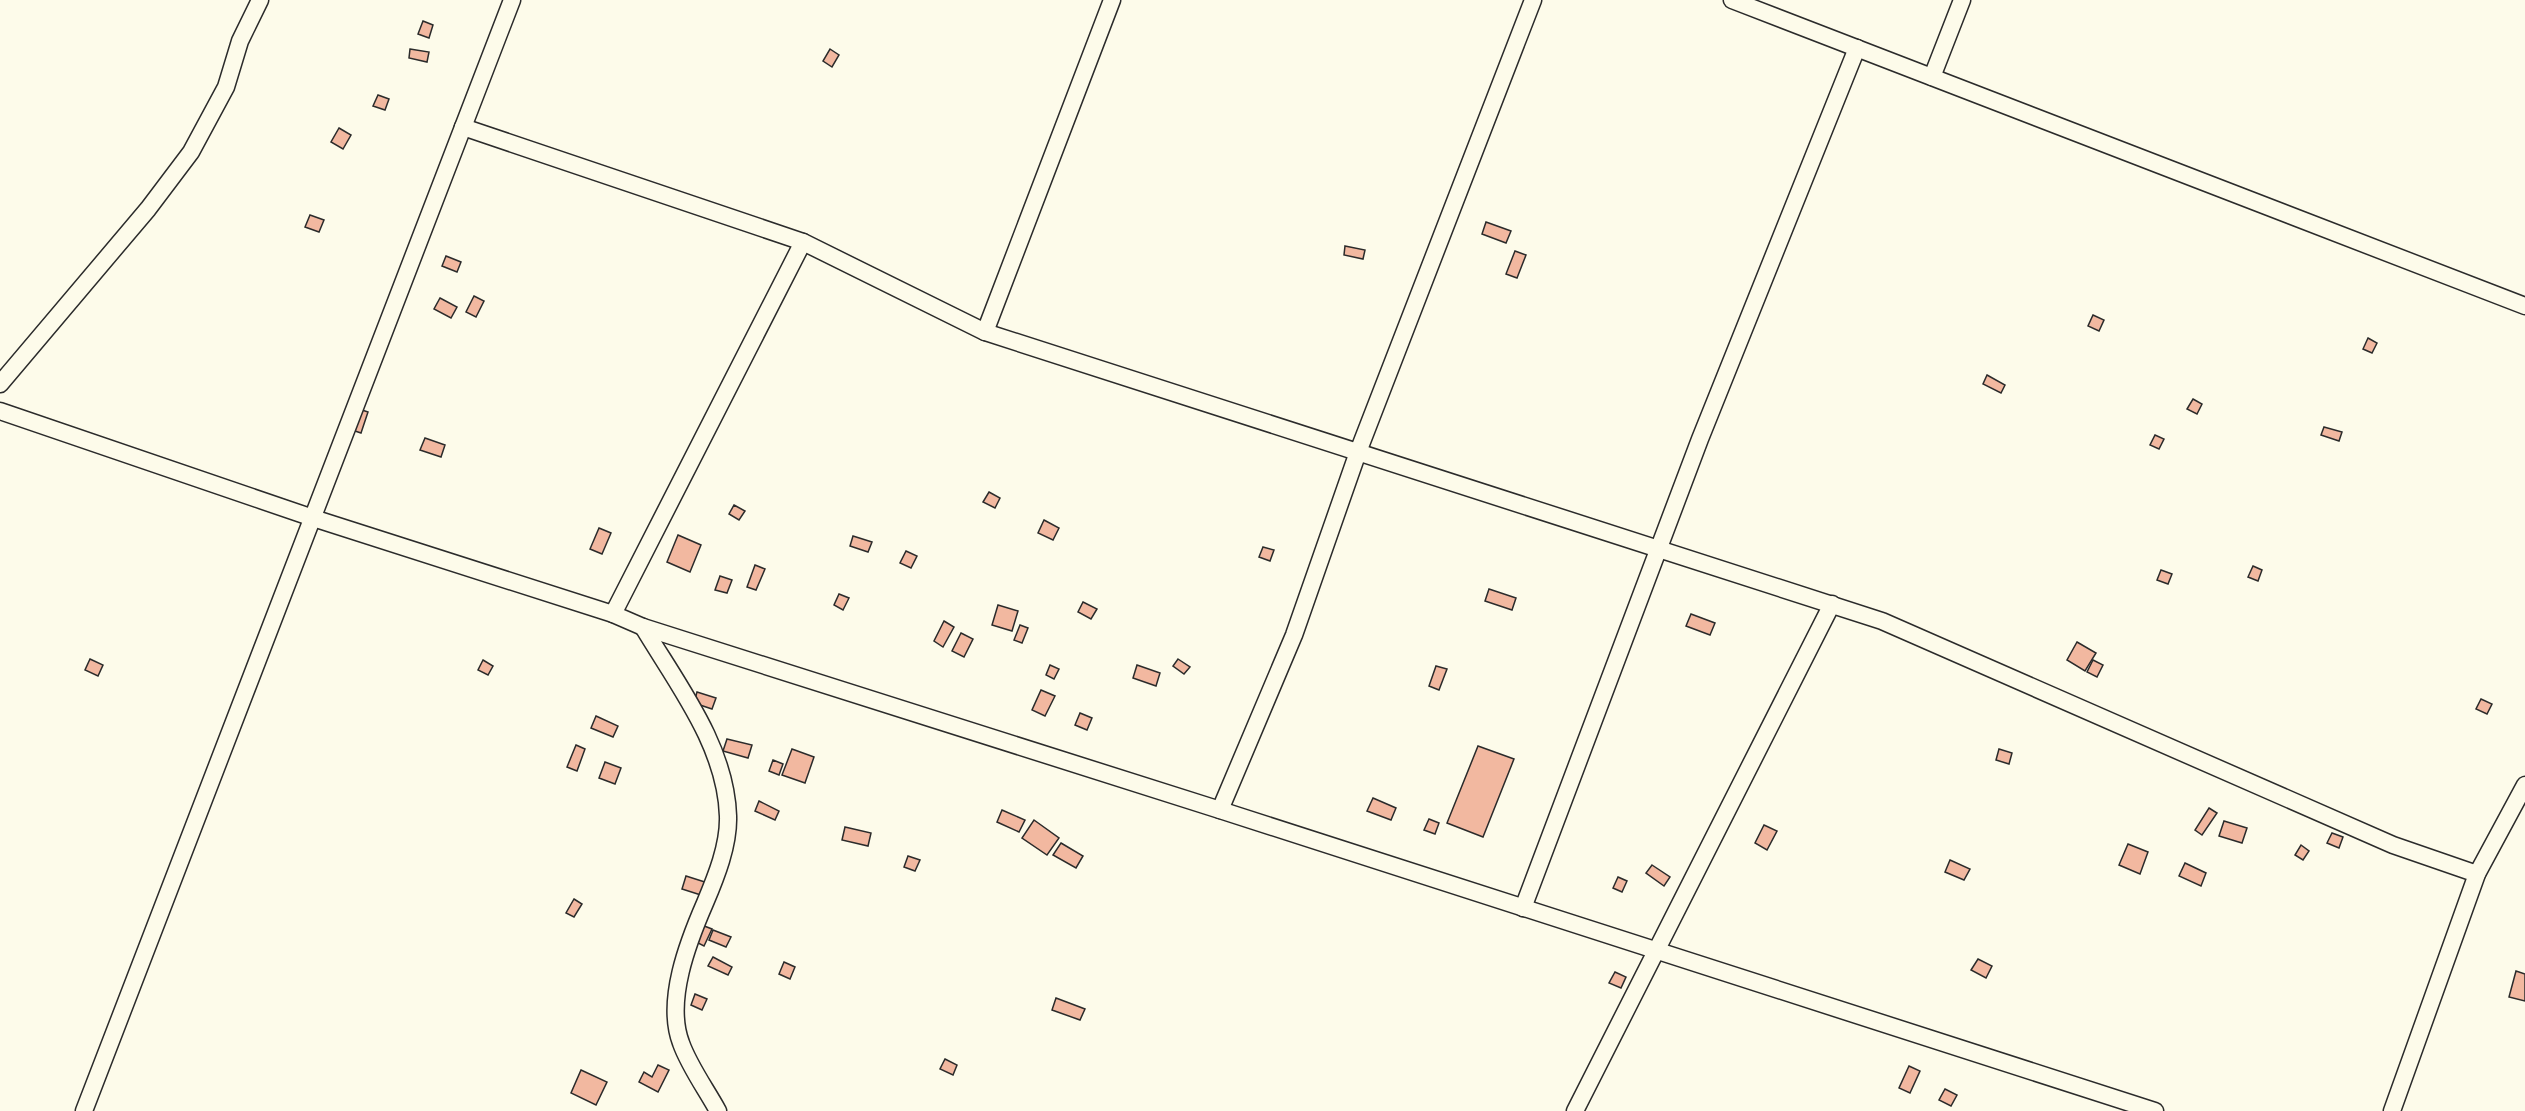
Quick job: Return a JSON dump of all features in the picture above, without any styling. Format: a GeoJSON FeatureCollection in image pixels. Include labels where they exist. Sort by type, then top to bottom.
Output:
{"type":"FeatureCollection","features":[{"type":"Feature","properties":{"kind":"street"},"geometry":{"type":"LineString","coordinates":[[0,384],[148,209],[192,152],[226,87],[240,41],[260,0]]}},
{"type":"Feature","properties":{"kind":"street"},"geometry":{"type":"LineString","coordinates":[[84,1111],[512,0]]}},
{"type":"Feature","properties":{"kind":"street"},"geometry":{"type":"LineString","coordinates":[[985,332],[1112,0]]}},
{"type":"Feature","properties":{"kind":"street"},"geometry":{"type":"LineString","coordinates":[[1220,810],[1294,635],[1358,452],[1533,0]]}},
{"type":"Feature","properties":{"kind":"street"},"geometry":{"type":"LineString","coordinates":[[1732,0],[2525,306]]}},
{"type":"Feature","properties":{"kind":"street"},"geometry":{"type":"LineString","coordinates":[[1932,77],[1962,0]]}},
{"type":"Feature","properties":{"kind":"street"},"geometry":{"type":"LineString","coordinates":[[1523,908],[1700,439],[1857,48]]}},
{"type":"Feature","properties":{"kind":"street"},"geometry":{"type":"LineString","coordinates":[[464,127],[803,242],[985,332],[1882,621],[2393,845],[2476,874]]}},
{"type":"Feature","properties":{"kind":"street"},"geometry":{"type":"LineString","coordinates":[[613,614],[803,242]]}},
{"type":"Feature","properties":{"kind":"street"},"geometry":{"type":"LineString","coordinates":[[0,411],[313,518],[613,614],[643,627],[2155,1111]]}},
{"type":"Feature","properties":{"kind":"street"},"geometry":{"type":"LineString","coordinates":[[1575,1111],[1832,604]]}},
{"type":"Feature","properties":{"kind":"street"},"geometry":{"type":"LineString","coordinates":[[643,627],[694,713],[720,768],[725,797],[728,817],[720,868],[697,921],[681,969],[675,1014],[681,1043],[718,1111]]}},
{"type":"Feature","properties":{"kind":"street"},"geometry":{"type":"LineString","coordinates":[[2392,1111],[2476,874],[2525,785]]}},
{"type":"Feature","properties":{"kind":"building"},"geometry":{"type":"Polygon","coordinates":[[[423,21],[433,25],[429,38],[418,34],[423,21]]]}},
{"type":"Feature","properties":{"kind":"building"},"geometry":{"type":"Polygon","coordinates":[[[410,49],[429,52],[427,62],[409,58],[410,49]]]}},
{"type":"Feature","properties":{"kind":"building"},"geometry":{"type":"Polygon","coordinates":[[[830,49],[839,55],[832,67],[823,61],[830,49]]]}},
{"type":"Feature","properties":{"kind":"building"},"geometry":{"type":"Polygon","coordinates":[[[378,95],[389,99],[385,110],[373,106],[378,95]]]}},
{"type":"Feature","properties":{"kind":"building"},"geometry":{"type":"Polygon","coordinates":[[[339,128],[351,135],[343,149],[331,142],[339,128]]]}},
{"type":"Feature","properties":{"kind":"building"},"geometry":{"type":"Polygon","coordinates":[[[310,215],[324,220],[319,232],[305,227],[310,215]]]}},
{"type":"Feature","properties":{"kind":"building"},"geometry":{"type":"Polygon","coordinates":[[[1486,222],[1511,231],[1506,243],[1482,234],[1486,222]]]}},
{"type":"Feature","properties":{"kind":"building"},"geometry":{"type":"Polygon","coordinates":[[[1345,246],[1365,250],[1363,259],[1344,255],[1345,246]]]}},
{"type":"Feature","properties":{"kind":"building"},"geometry":{"type":"Polygon","coordinates":[[[1515,251],[1526,255],[1517,278],[1506,274],[1515,251]]]}},
{"type":"Feature","properties":{"kind":"building"},"geometry":{"type":"Polygon","coordinates":[[[446,256],[461,262],[457,272],[442,266],[446,256]]]}},
{"type":"Feature","properties":{"kind":"building"},"geometry":{"type":"Polygon","coordinates":[[[474,296],[484,301],[476,317],[466,312],[474,296]]]}},
{"type":"Feature","properties":{"kind":"building"},"geometry":{"type":"Polygon","coordinates":[[[440,298],[457,307],[451,318],[434,309],[440,298]]]}},
{"type":"Feature","properties":{"kind":"building"},"geometry":{"type":"Polygon","coordinates":[[[2093,315],[2104,320],[2099,331],[2088,326],[2093,315]]]}},
{"type":"Feature","properties":{"kind":"building"},"geometry":{"type":"Polygon","coordinates":[[[2368,338],[2377,343],[2372,353],[2363,349],[2368,338]]]}},
{"type":"Feature","properties":{"kind":"building"},"geometry":{"type":"Polygon","coordinates":[[[1987,375],[2005,385],[2001,393],[1983,384],[1987,375]]]}},
{"type":"Feature","properties":{"kind":"building"},"geometry":{"type":"Polygon","coordinates":[[[2193,399],[2202,404],[2197,414],[2187,409],[2193,399]]]}},
{"type":"Feature","properties":{"kind":"building"},"geometry":{"type":"Polygon","coordinates":[[[356,408],[368,412],[361,433],[349,429],[356,408]]]}},
{"type":"Feature","properties":{"kind":"building"},"geometry":{"type":"Polygon","coordinates":[[[2324,427],[2342,432],[2339,441],[2321,435],[2324,427]]]}},
{"type":"Feature","properties":{"kind":"building"},"geometry":{"type":"Polygon","coordinates":[[[2155,435],[2164,439],[2159,449],[2150,445],[2155,435]]]}},
{"type":"Feature","properties":{"kind":"building"},"geometry":{"type":"Polygon","coordinates":[[[425,438],[445,445],[441,457],[420,450],[425,438]]]}},
{"type":"Feature","properties":{"kind":"building"},"geometry":{"type":"Polygon","coordinates":[[[989,492],[1000,498],[995,508],[983,502],[989,492]]]}},
{"type":"Feature","properties":{"kind":"building"},"geometry":{"type":"Polygon","coordinates":[[[734,505],[745,511],[739,520],[729,514],[734,505]]]}},
{"type":"Feature","properties":{"kind":"building"},"geometry":{"type":"Polygon","coordinates":[[[1044,520],[1059,528],[1053,540],[1038,533],[1044,520]]]}},
{"type":"Feature","properties":{"kind":"building"},"geometry":{"type":"Polygon","coordinates":[[[599,528],[611,533],[602,554],[590,549],[599,528]]]}},
{"type":"Feature","properties":{"kind":"building"},"geometry":{"type":"Polygon","coordinates":[[[678,535],[701,545],[690,572],[667,562],[678,535]]]}},
{"type":"Feature","properties":{"kind":"building"},"geometry":{"type":"Polygon","coordinates":[[[853,536],[872,542],[868,552],[850,546],[853,536]]]}},
{"type":"Feature","properties":{"kind":"building"},"geometry":{"type":"Polygon","coordinates":[[[1263,547],[1274,550],[1270,561],[1259,557],[1263,547]]]}},
{"type":"Feature","properties":{"kind":"building"},"geometry":{"type":"Polygon","coordinates":[[[906,551],[917,556],[911,568],[900,563],[906,551]]]}},
{"type":"Feature","properties":{"kind":"building"},"geometry":{"type":"Polygon","coordinates":[[[755,565],[765,569],[756,590],[747,587],[755,565]]]}},
{"type":"Feature","properties":{"kind":"building"},"geometry":{"type":"Polygon","coordinates":[[[2253,566],[2262,570],[2258,581],[2248,577],[2253,566]]]}},
{"type":"Feature","properties":{"kind":"building"},"geometry":{"type":"Polygon","coordinates":[[[2161,570],[2172,574],[2168,584],[2157,580],[2161,570]]]}},
{"type":"Feature","properties":{"kind":"building"},"geometry":{"type":"Polygon","coordinates":[[[720,576],[732,580],[727,593],[715,590],[720,576]]]}},
{"type":"Feature","properties":{"kind":"building"},"geometry":{"type":"Polygon","coordinates":[[[1489,589],[1516,598],[1512,610],[1485,601],[1489,589]]]}},
{"type":"Feature","properties":{"kind":"building"},"geometry":{"type":"Polygon","coordinates":[[[839,594],[849,598],[843,610],[834,605],[839,594]]]}},
{"type":"Feature","properties":{"kind":"building"},"geometry":{"type":"Polygon","coordinates":[[[1083,602],[1097,609],[1091,619],[1078,612],[1083,602]]]}},
{"type":"Feature","properties":{"kind":"building"},"geometry":{"type":"Polygon","coordinates":[[[998,605],[1018,611],[1012,631],[992,625],[998,605]]]}},
{"type":"Feature","properties":{"kind":"building"},"geometry":{"type":"Polygon","coordinates":[[[1691,614],[1715,623],[1710,635],[1686,626],[1691,614]]]}},
{"type":"Feature","properties":{"kind":"building"},"geometry":{"type":"Polygon","coordinates":[[[944,621],[954,627],[943,647],[934,641],[944,621]]]}},
{"type":"Feature","properties":{"kind":"building"},"geometry":{"type":"Polygon","coordinates":[[[1020,625],[1028,628],[1022,643],[1014,640],[1020,625]]]}},
{"type":"Feature","properties":{"kind":"building"},"geometry":{"type":"Polygon","coordinates":[[[961,633],[973,639],[964,657],[952,651],[961,633]]]}},
{"type":"Feature","properties":{"kind":"building"},"geometry":{"type":"Polygon","coordinates":[[[2077,642],[2096,653],[2085,671],[2067,660],[2077,642]]]}},
{"type":"Feature","properties":{"kind":"building"},"geometry":{"type":"Polygon","coordinates":[[[90,659],[103,665],[98,676],[85,670],[90,659]]]}},
{"type":"Feature","properties":{"kind":"building"},"geometry":{"type":"Polygon","coordinates":[[[1178,659],[1190,667],[1184,674],[1173,666],[1178,659]]]}},
{"type":"Feature","properties":{"kind":"building"},"geometry":{"type":"Polygon","coordinates":[[[483,660],[493,666],[488,675],[478,670],[483,660]]]}},
{"type":"Feature","properties":{"kind":"building"},"geometry":{"type":"Polygon","coordinates":[[[2093,660],[2103,665],[2097,677],[2087,672],[2093,660]]]}},
{"type":"Feature","properties":{"kind":"building"},"geometry":{"type":"Polygon","coordinates":[[[1050,665],[1059,669],[1054,679],[1046,675],[1050,665]]]}},
{"type":"Feature","properties":{"kind":"building"},"geometry":{"type":"Polygon","coordinates":[[[1137,665],[1160,673],[1156,686],[1133,678],[1137,665]]]}},
{"type":"Feature","properties":{"kind":"building"},"geometry":{"type":"Polygon","coordinates":[[[1436,666],[1447,669],[1439,690],[1429,686],[1436,666]]]}},
{"type":"Feature","properties":{"kind":"building"},"geometry":{"type":"Polygon","coordinates":[[[1041,690],[1055,696],[1045,716],[1032,710],[1041,690]]]}},
{"type":"Feature","properties":{"kind":"building"},"geometry":{"type":"Polygon","coordinates":[[[697,692],[716,698],[712,709],[694,703],[697,692]]]}},
{"type":"Feature","properties":{"kind":"building"},"geometry":{"type":"Polygon","coordinates":[[[2481,699],[2492,704],[2487,714],[2476,709],[2481,699]]]}},
{"type":"Feature","properties":{"kind":"building"},"geometry":{"type":"Polygon","coordinates":[[[1080,713],[1092,718],[1087,730],[1075,725],[1080,713]]]}},
{"type":"Feature","properties":{"kind":"building"},"geometry":{"type":"Polygon","coordinates":[[[596,716],[618,726],[613,737],[591,728],[596,716]]]}},
{"type":"Feature","properties":{"kind":"building"},"geometry":{"type":"Polygon","coordinates":[[[727,739],[752,745],[748,758],[723,751],[727,739]]]}},
{"type":"Feature","properties":{"kind":"building"},"geometry":{"type":"Polygon","coordinates":[[[576,745],[585,749],[577,771],[567,767],[576,745]]]}},
{"type":"Feature","properties":{"kind":"building"},"geometry":{"type":"Polygon","coordinates":[[[1478,746],[1514,759],[1483,837],[1447,823],[1478,746]]]}},
{"type":"Feature","properties":{"kind":"building"},"geometry":{"type":"Polygon","coordinates":[[[792,749],[814,757],[805,783],[782,775],[792,749]]]}},
{"type":"Feature","properties":{"kind":"building"},"geometry":{"type":"Polygon","coordinates":[[[1999,749],[2012,753],[2009,764],[1996,760],[1999,749]]]}},
{"type":"Feature","properties":{"kind":"building"},"geometry":{"type":"Polygon","coordinates":[[[773,760],[783,764],[779,775],[769,771],[773,760]]]}},
{"type":"Feature","properties":{"kind":"building"},"geometry":{"type":"Polygon","coordinates":[[[605,762],[621,768],[615,784],[599,778],[605,762]]]}},
{"type":"Feature","properties":{"kind":"building"},"geometry":{"type":"Polygon","coordinates":[[[1373,798],[1396,808],[1391,820],[1367,811],[1373,798]]]}},
{"type":"Feature","properties":{"kind":"building"},"geometry":{"type":"Polygon","coordinates":[[[759,801],[779,811],[775,820],[755,811],[759,801]]]}},
{"type":"Feature","properties":{"kind":"building"},"geometry":{"type":"Polygon","coordinates":[[[2209,808],[2217,813],[2202,835],[2195,830],[2209,808]]]}},
{"type":"Feature","properties":{"kind":"building"},"geometry":{"type":"Polygon","coordinates":[[[1002,810],[1025,820],[1019,832],[997,822],[1002,810]]]}},
{"type":"Feature","properties":{"kind":"building"},"geometry":{"type":"Polygon","coordinates":[[[1429,819],[1439,823],[1435,834],[1424,830],[1429,819]]]}},
{"type":"Feature","properties":{"kind":"building"},"geometry":{"type":"Polygon","coordinates":[[[1034,820],[1059,838],[1047,855],[1022,838],[1034,820]]]}},
{"type":"Feature","properties":{"kind":"building"},"geometry":{"type":"Polygon","coordinates":[[[2224,821],[2247,828],[2242,843],[2219,836],[2224,821]]]}},
{"type":"Feature","properties":{"kind":"building"},"geometry":{"type":"Polygon","coordinates":[[[1764,825],[1777,831],[1767,850],[1755,843],[1764,825]]]}},
{"type":"Feature","properties":{"kind":"building"},"geometry":{"type":"Polygon","coordinates":[[[845,827],[871,833],[868,846],[842,840],[845,827]]]}},
{"type":"Feature","properties":{"kind":"building"},"geometry":{"type":"Polygon","coordinates":[[[2332,833],[2343,837],[2339,848],[2327,843],[2332,833]]]}},
{"type":"Feature","properties":{"kind":"building"},"geometry":{"type":"Polygon","coordinates":[[[1061,843],[1083,856],[1076,868],[1053,855],[1061,843]]]}},
{"type":"Feature","properties":{"kind":"building"},"geometry":{"type":"Polygon","coordinates":[[[2128,844],[2148,852],[2140,874],[2119,865],[2128,844]]]}},
{"type":"Feature","properties":{"kind":"building"},"geometry":{"type":"Polygon","coordinates":[[[2301,845],[2309,851],[2303,860],[2295,855],[2301,845]]]}},
{"type":"Feature","properties":{"kind":"building"},"geometry":{"type":"Polygon","coordinates":[[[908,856],[920,860],[915,871],[904,867],[908,856]]]}},
{"type":"Feature","properties":{"kind":"building"},"geometry":{"type":"Polygon","coordinates":[[[1950,860],[1970,869],[1964,880],[1945,872],[1950,860]]]}},
{"type":"Feature","properties":{"kind":"building"},"geometry":{"type":"Polygon","coordinates":[[[2185,863],[2206,873],[2201,886],[2179,876],[2185,863]]]}},
{"type":"Feature","properties":{"kind":"building"},"geometry":{"type":"Polygon","coordinates":[[[1652,865],[1670,877],[1664,886],[1646,873],[1652,865]]]}},
{"type":"Feature","properties":{"kind":"building"},"geometry":{"type":"Polygon","coordinates":[[[686,876],[708,883],[704,896],[682,889],[686,876]]]}},
{"type":"Feature","properties":{"kind":"building"},"geometry":{"type":"Polygon","coordinates":[[[1618,877],[1627,881],[1622,892],[1613,888],[1618,877]]]}},
{"type":"Feature","properties":{"kind":"building"},"geometry":{"type":"Polygon","coordinates":[[[574,899],[582,904],[574,917],[566,913],[574,899]]]}},
{"type":"Feature","properties":{"kind":"building"},"geometry":{"type":"Polygon","coordinates":[[[699,924],[712,929],[704,946],[692,940],[699,924]]]}},
{"type":"Feature","properties":{"kind":"building"},"geometry":{"type":"Polygon","coordinates":[[[713,930],[731,937],[726,947],[709,940],[713,930]]]}},
{"type":"Feature","properties":{"kind":"building"},"geometry":{"type":"Polygon","coordinates":[[[713,957],[732,967],[728,975],[708,966],[713,957]]]}},
{"type":"Feature","properties":{"kind":"building"},"geometry":{"type":"Polygon","coordinates":[[[1978,959],[1992,966],[1986,978],[1971,970],[1978,959]]]}},
{"type":"Feature","properties":{"kind":"building"},"geometry":{"type":"Polygon","coordinates":[[[784,962],[795,967],[790,979],[779,974],[784,962]]]}},
{"type":"Feature","properties":{"kind":"building"},"geometry":{"type":"Polygon","coordinates":[[[2516,971],[2525,974],[2525,1001],[2509,997],[2516,971]]]}},
{"type":"Feature","properties":{"kind":"building"},"geometry":{"type":"Polygon","coordinates":[[[1615,972],[1626,977],[1621,988],[1609,983],[1615,972]]]}},
{"type":"Feature","properties":{"kind":"building"},"geometry":{"type":"Polygon","coordinates":[[[695,994],[707,999],[702,1010],[691,1005],[695,994]]]}},
{"type":"Feature","properties":{"kind":"building"},"geometry":{"type":"Polygon","coordinates":[[[1056,998],[1085,1009],[1080,1020],[1052,1010],[1056,998]]]}},
{"type":"Feature","properties":{"kind":"building"},"geometry":{"type":"Polygon","coordinates":[[[945,1059],[957,1065],[953,1075],[940,1069],[945,1059]]]}},
{"type":"Feature","properties":{"kind":"building"},"geometry":{"type":"Polygon","coordinates":[[[658,1065],[669,1070],[658,1092],[639,1082],[644,1072],[652,1077],[658,1065]]]}},
{"type":"Feature","properties":{"kind":"building"},"geometry":{"type":"Polygon","coordinates":[[[1909,1066],[1920,1071],[1910,1093],[1899,1088],[1909,1066]]]}},
{"type":"Feature","properties":{"kind":"building"},"geometry":{"type":"Polygon","coordinates":[[[581,1070],[607,1082],[596,1105],[571,1093],[581,1070]]]}},
{"type":"Feature","properties":{"kind":"building"},"geometry":{"type":"Polygon","coordinates":[[[1945,1089],[1957,1095],[1951,1106],[1939,1100],[1945,1089]]]}}]}
